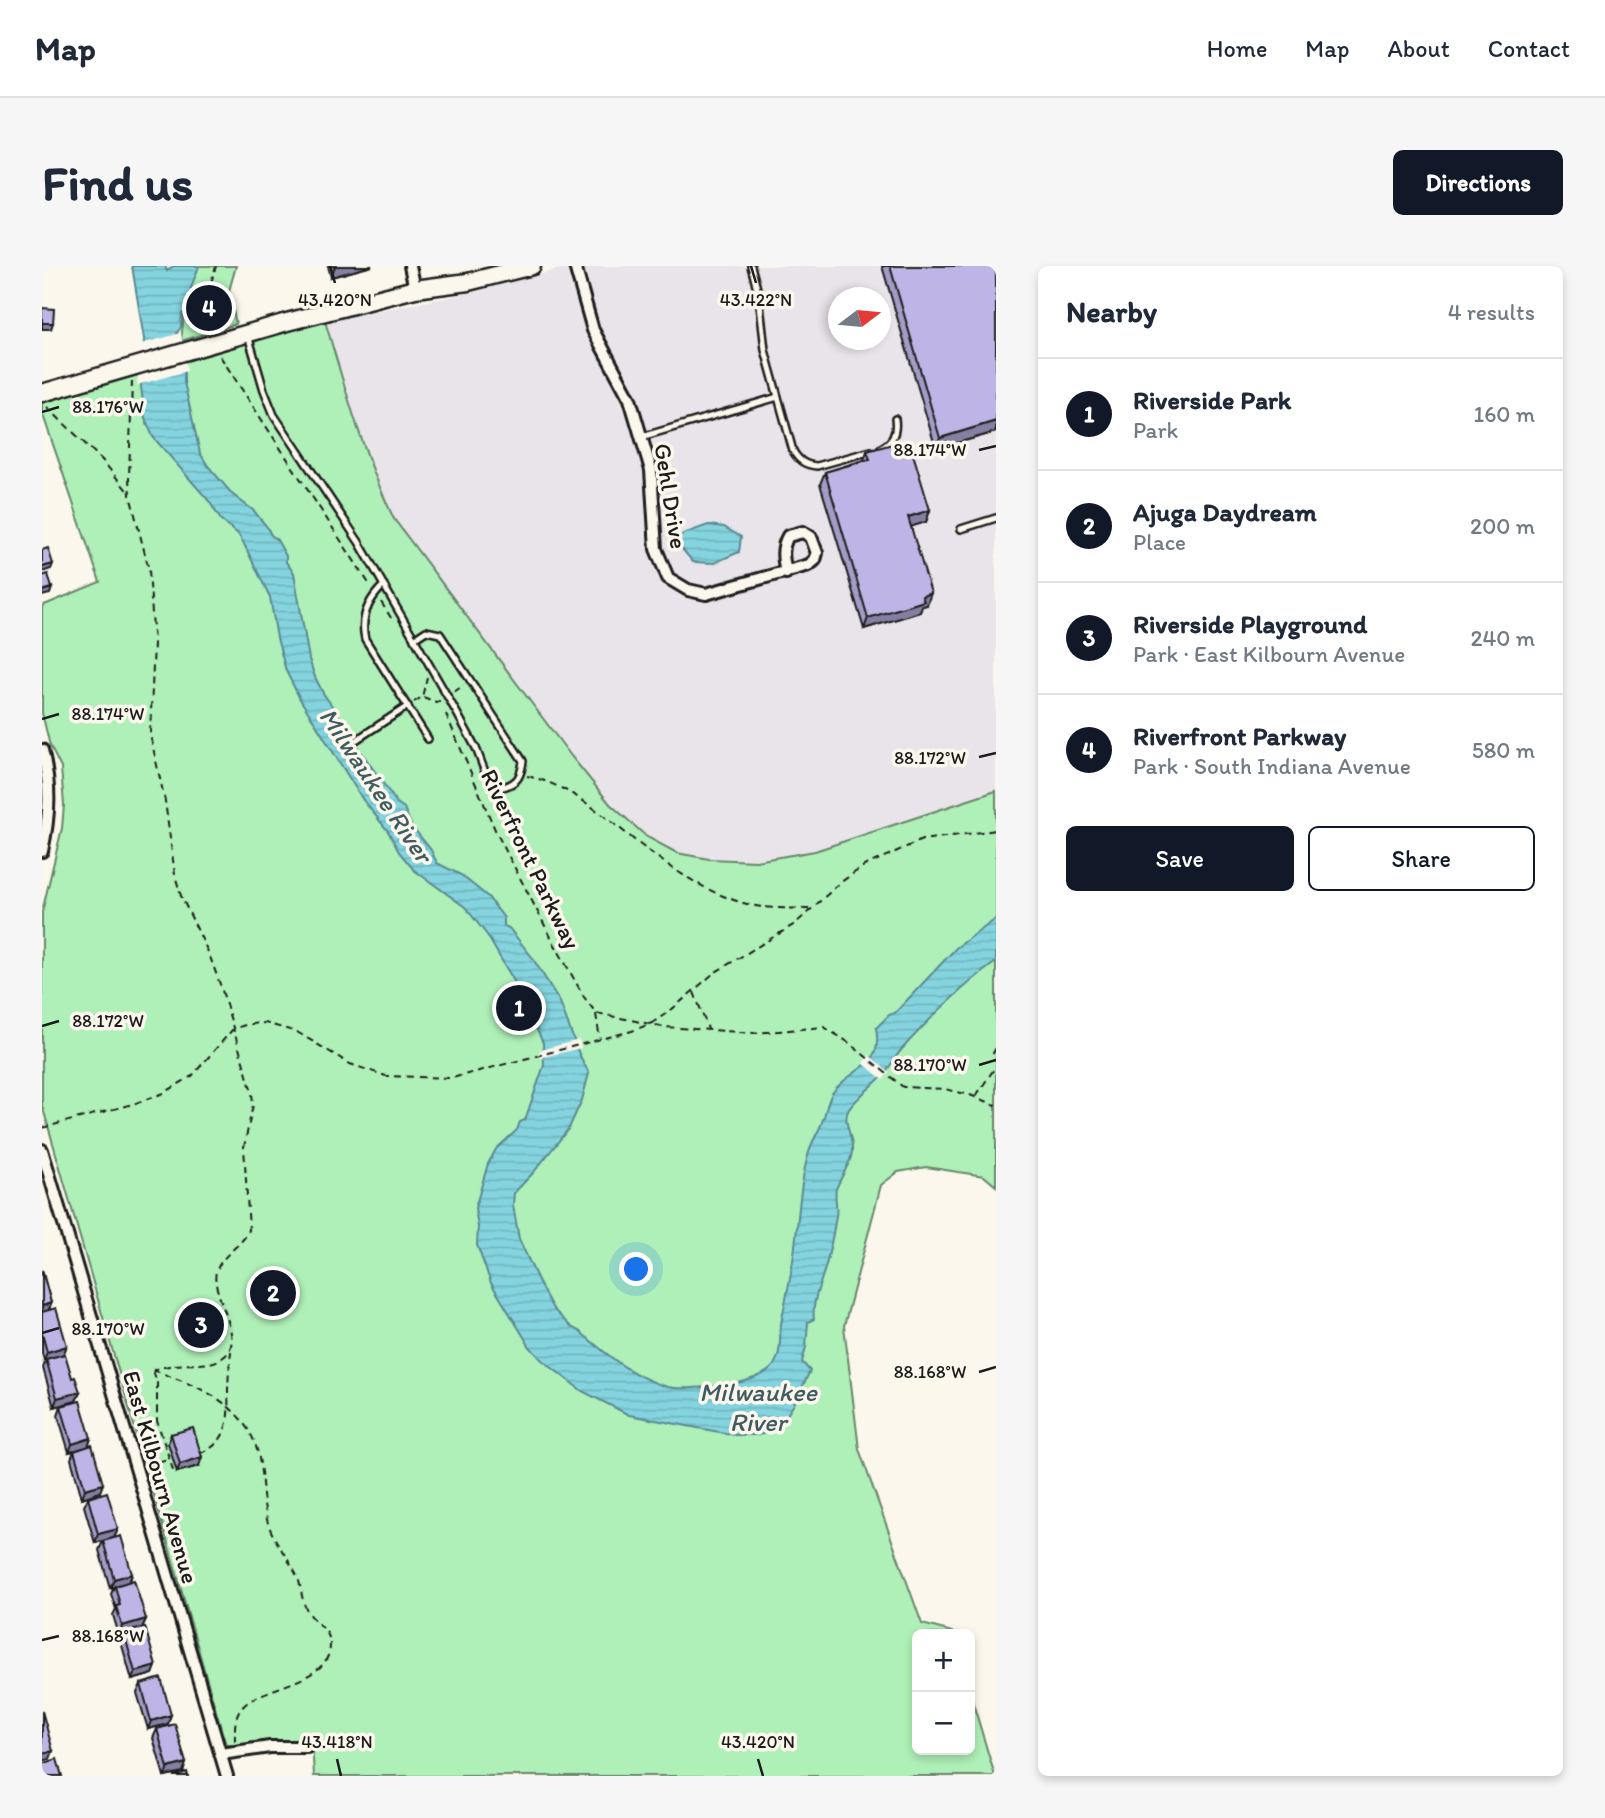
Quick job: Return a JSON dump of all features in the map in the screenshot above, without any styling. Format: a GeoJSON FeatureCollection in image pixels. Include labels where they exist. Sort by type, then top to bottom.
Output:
{"type":"FeatureCollection","features":[{"type":"Feature","properties":{"kind":"street"},"geometry":{"type":"LineString","coordinates":[[410,266],[415,289]]}},
{"type":"Feature","properties":{"kind":"street"},"geometry":{"type":"LineString","coordinates":[[42,393],[247,332],[415,289],[468,282],[532,266]]}},
{"type":"Feature","properties":{"kind":"street","name":"Gehl Drive"},"geometry":{"type":"LineString","coordinates":[[575,266],[593,330],[630,399],[651,470],[656,549],[668,578],[688,590],[706,594],[786,573]]}},
{"type":"Feature","properties":{"kind":"street"},"geometry":{"type":"LineString","coordinates":[[42,750],[47,770],[42,851]]}},
{"type":"Feature","properties":{"kind":"street","name":"East Kilbourn Avenue"},"geometry":{"type":"LineString","coordinates":[[42,1150],[227,1776]]}},
{"type":"Feature","properties":{"kind":"street"},"geometry":{"type":"LineString","coordinates":[[221,1755],[270,1747],[307,1747]]}},
{"type":"Feature","properties":{"kind":"lane"},"geometry":{"type":"LineString","coordinates":[[751,266],[759,296],[765,350],[793,451],[798,458],[809,466],[826,465],[881,448],[893,438],[895,419]]}},
{"type":"Feature","properties":{"kind":"lane"},"geometry":{"type":"LineString","coordinates":[[247,332],[274,415],[334,501],[384,585],[414,639],[464,726],[485,772],[503,787],[513,784],[521,775],[523,761],[440,634],[426,631],[414,639]]}},
{"type":"Feature","properties":{"kind":"lane"},"geometry":{"type":"LineString","coordinates":[[641,437],[778,397]]}},
{"type":"Feature","properties":{"kind":"lane"},"geometry":{"type":"LineString","coordinates":[[961,528],[996,518]]}},
{"type":"Feature","properties":{"kind":"lane"},"geometry":{"type":"LineString","coordinates":[[384,585],[365,612],[365,639],[428,738]]}},
{"type":"Feature","properties":{"kind":"lane"},"geometry":{"type":"LineString","coordinates":[[356,740],[408,706]]}},
{"type":"Feature","properties":{"kind":"path"},"geometry":{"type":"LineString","coordinates":[[211,330],[203,309],[216,266]]}},
{"type":"Feature","properties":{"kind":"path"},"geometry":{"type":"LineString","coordinates":[[218,354],[398,629]]}},
{"type":"Feature","properties":{"kind":"path"},"geometry":{"type":"LineString","coordinates":[[127,368],[132,381],[128,433],[130,495],[149,570],[154,643],[150,734],[165,801],[175,875],[181,896],[209,954],[252,1091],[253,1105],[244,1147],[249,1230],[244,1241],[220,1264],[215,1275],[232,1335],[230,1417],[225,1430],[213,1446],[201,1453]]}},
{"type":"Feature","properties":{"kind":"path"},"geometry":{"type":"LineString","coordinates":[[42,402],[102,460],[130,495]]}},
{"type":"Feature","properties":{"kind":"path"},"geometry":{"type":"LineString","coordinates":[[422,669],[433,689]]}},
{"type":"Feature","properties":{"kind":"path","name":"Riverfront Parkway"},"geometry":{"type":"LineString","coordinates":[[440,701],[496,832],[554,943],[596,1013]]}},
{"type":"Feature","properties":{"kind":"path"},"geometry":{"type":"LineString","coordinates":[[521,775],[541,779],[599,810],[675,870],[708,888],[737,901],[758,906],[811,909]]}},
{"type":"Feature","properties":{"kind":"path"},"geometry":{"type":"LineString","coordinates":[[42,1128],[164,1093],[192,1076],[233,1029],[248,1024],[265,1023],[297,1032],[350,1064],[386,1076],[452,1078],[652,1023],[714,973],[795,924],[864,866],[922,840],[996,830]]}},
{"type":"Feature","properties":{"kind":"path"},"geometry":{"type":"LineString","coordinates":[[693,991],[708,1030]]}},
{"type":"Feature","properties":{"kind":"path"},"geometry":{"type":"LineString","coordinates":[[600,1039],[596,1013],[665,1027],[755,1033],[824,1027],[848,1042],[903,1087],[945,1089],[996,1105]]}},
{"type":"Feature","properties":{"kind":"path"},"geometry":{"type":"LineString","coordinates":[[975,1097],[996,1064],[993,1053],[996,1048]]}},
{"type":"Feature","properties":{"kind":"path"},"geometry":{"type":"LineString","coordinates":[[153,1370],[173,1365],[209,1363],[222,1358],[231,1350]]}},
{"type":"Feature","properties":{"kind":"path"},"geometry":{"type":"LineString","coordinates":[[153,1370],[204,1390],[230,1408],[247,1427],[255,1443],[264,1509],[270,1527],[299,1582],[309,1614],[326,1632],[330,1643],[319,1669],[298,1682],[259,1696],[238,1713],[235,1730],[237,1752]]}},
{"type":"Feature","properties":{"kind":"path"},"geometry":{"type":"LineString","coordinates":[[153,1370],[157,1381],[157,1421],[174,1473]]}},
{"type":"Feature","properties":{"kind":"path"},"geometry":{"type":"LineString","coordinates":[[136,1469],[169,1459]]}},
{"type":"Feature","properties":{"kind":"shaded area"},"geometry":{"type":"Polygon","coordinates":[[[571,266],[996,266],[996,791],[815,851],[756,861],[709,859],[676,853],[647,837],[610,804],[571,756],[394,519],[373,476],[360,439],[325,321],[480,291],[571,266]]]}},
{"type":"Feature","properties":{"kind":"green space"},"geometry":{"type":"Polygon","coordinates":[[[193,266],[236,266],[229,291],[236,324],[181,341],[187,289],[193,266]]]}},
{"type":"Feature","properties":{"kind":"green space"},"geometry":{"type":"Polygon","coordinates":[[[325,321],[364,446],[394,519],[571,756],[610,804],[647,837],[677,853],[709,859],[756,861],[815,851],[996,791],[996,1186],[984,1176],[926,1167],[898,1172],[881,1185],[844,1326],[859,1449],[922,1624],[941,1629],[912,1629],[912,1755],[975,1755],[975,1710],[995,1776],[314,1776],[312,1741],[252,1742],[235,1747],[227,1744],[42,1105],[42,912],[62,828],[64,805],[61,768],[50,746],[42,713],[42,606],[100,582],[42,412],[42,403],[325,321]]]}},
{"type":"Feature","properties":{"kind":"water","name":"Milwaukee River"},"geometry":{"type":"Polygon","coordinates":[[[132,266],[165,266],[167,271],[173,266],[199,266],[191,288],[192,299],[187,312],[182,314],[181,327],[177,333],[184,382],[200,453],[233,495],[254,511],[286,556],[286,562],[294,573],[309,659],[315,677],[347,732],[397,803],[404,808],[411,825],[431,850],[437,863],[461,875],[488,897],[504,918],[504,926],[509,928],[532,957],[560,1002],[589,1073],[582,1100],[569,1128],[514,1193],[513,1205],[519,1239],[542,1289],[553,1309],[571,1327],[631,1371],[668,1387],[725,1386],[754,1378],[769,1370],[777,1360],[779,1350],[804,1170],[831,1095],[840,1084],[871,1059],[877,1041],[876,1028],[889,1015],[895,1013],[956,948],[996,919],[996,962],[935,1014],[902,1049],[883,1075],[849,1109],[846,1120],[852,1153],[836,1189],[836,1213],[830,1247],[816,1296],[814,1319],[808,1322],[802,1362],[810,1371],[779,1427],[757,1435],[735,1435],[629,1415],[582,1391],[542,1360],[530,1347],[491,1283],[477,1245],[475,1208],[488,1164],[496,1149],[517,1130],[520,1122],[525,1120],[544,1065],[543,1043],[529,1007],[487,935],[465,907],[414,870],[363,800],[300,699],[286,671],[270,597],[243,542],[238,534],[221,520],[209,501],[153,437],[145,418],[141,387],[144,339],[132,266]]]}},
{"type":"Feature","properties":{"kind":"water"},"geometry":{"type":"Polygon","coordinates":[[[708,525],[724,527],[741,537],[739,552],[714,563],[693,562],[682,549],[679,538],[708,525]]]}},
{"type":"Feature","properties":{"kind":"pier"},"geometry":{"type":"Polygon","coordinates":[[[181,333],[187,371],[137,385],[141,344],[181,333]]]}},
{"type":"Feature","properties":{"kind":"pier"},"geometry":{"type":"Polygon","coordinates":[[[579,1040],[581,1048],[539,1058],[540,1050],[579,1040]]]}},
{"type":"Feature","properties":{"kind":"pier"},"geometry":{"type":"Polygon","coordinates":[[[869,1055],[889,1072],[883,1080],[863,1063],[869,1055]]]}},
{"type":"Feature","properties":{"kind":"building"},"geometry":{"type":"Polygon","coordinates":[[[890,266],[996,266],[996,421],[940,438],[890,266]]]}},
{"type":"Feature","properties":{"kind":"building"},"geometry":{"type":"Polygon","coordinates":[[[42,308],[54,309],[53,323],[42,323],[42,308]]]}},
{"type":"Feature","properties":{"kind":"building"},"geometry":{"type":"Polygon","coordinates":[[[896,443],[897,448],[910,444],[930,510],[908,517],[931,593],[922,596],[924,601],[868,618],[825,472],[870,459],[867,451],[896,443]]]}},
{"type":"Feature","properties":{"kind":"building"},"geometry":{"type":"Polygon","coordinates":[[[48,548],[53,564],[42,567],[42,550],[48,548]]]}},
{"type":"Feature","properties":{"kind":"building"},"geometry":{"type":"Polygon","coordinates":[[[48,574],[52,588],[42,591],[42,576],[48,574]]]}},
{"type":"Feature","properties":{"kind":"building"},"geometry":{"type":"Polygon","coordinates":[[[42,1270],[51,1303],[42,1306],[42,1270]]]}},
{"type":"Feature","properties":{"kind":"building"},"geometry":{"type":"Polygon","coordinates":[[[56,1308],[67,1346],[47,1352],[42,1333],[42,1312],[56,1308]]]}},
{"type":"Feature","properties":{"kind":"building"},"geometry":{"type":"Polygon","coordinates":[[[65,1354],[72,1378],[75,1377],[80,1392],[57,1398],[46,1359],[65,1354]]]}},
{"type":"Feature","properties":{"kind":"building"},"geometry":{"type":"Polygon","coordinates":[[[80,1401],[91,1438],[72,1444],[61,1406],[80,1401]]]}},
{"type":"Feature","properties":{"kind":"building"},"geometry":{"type":"Polygon","coordinates":[[[193,1428],[202,1457],[180,1464],[171,1434],[193,1428]]]}},
{"type":"Feature","properties":{"kind":"building"},"geometry":{"type":"Polygon","coordinates":[[[92,1445],[103,1484],[85,1489],[74,1451],[92,1445]]]}},
{"type":"Feature","properties":{"kind":"building"},"geometry":{"type":"Polygon","coordinates":[[[107,1492],[118,1529],[98,1534],[88,1498],[107,1492]]]}},
{"type":"Feature","properties":{"kind":"building"},"geometry":{"type":"Polygon","coordinates":[[[121,1536],[132,1574],[114,1579],[103,1541],[121,1536]]]}},
{"type":"Feature","properties":{"kind":"building"},"geometry":{"type":"Polygon","coordinates":[[[134,1580],[146,1619],[122,1626],[116,1606],[120,1605],[115,1586],[134,1580]]]}},
{"type":"Feature","properties":{"kind":"building"},"geometry":{"type":"Polygon","coordinates":[[[145,1627],[156,1666],[135,1672],[124,1633],[145,1627]]]}},
{"type":"Feature","properties":{"kind":"building"},"geometry":{"type":"Polygon","coordinates":[[[161,1678],[171,1715],[151,1721],[141,1684],[161,1678]]]}},
{"type":"Feature","properties":{"kind":"building"},"geometry":{"type":"Polygon","coordinates":[[[42,1711],[53,1751],[42,1754],[42,1711]]]}},
{"type":"Feature","properties":{"kind":"building"},"geometry":{"type":"Polygon","coordinates":[[[175,1724],[186,1763],[168,1768],[157,1729],[175,1724]]]}},
{"type":"Feature","properties":{"kind":"building"},"geometry":{"type":"Polygon","coordinates":[[[57,1759],[62,1776],[42,1776],[42,1764],[57,1759]]]}},
{"type":"Feature","properties":{"kind":"place","name":"Riverfront Parkway"},"geometry":{"type":"Point","coordinates":[209,308]}},
{"type":"Feature","properties":{"kind":"place","name":"Riverside Park"},"geometry":{"type":"Point","coordinates":[519,1008]}},
{"type":"Feature","properties":{"kind":"place","name":"Ajuga Daydream"},"geometry":{"type":"Point","coordinates":[273,1293]}},
{"type":"Feature","properties":{"kind":"place","name":"Riverside Playground"},"geometry":{"type":"Point","coordinates":[201,1325]}}]}
